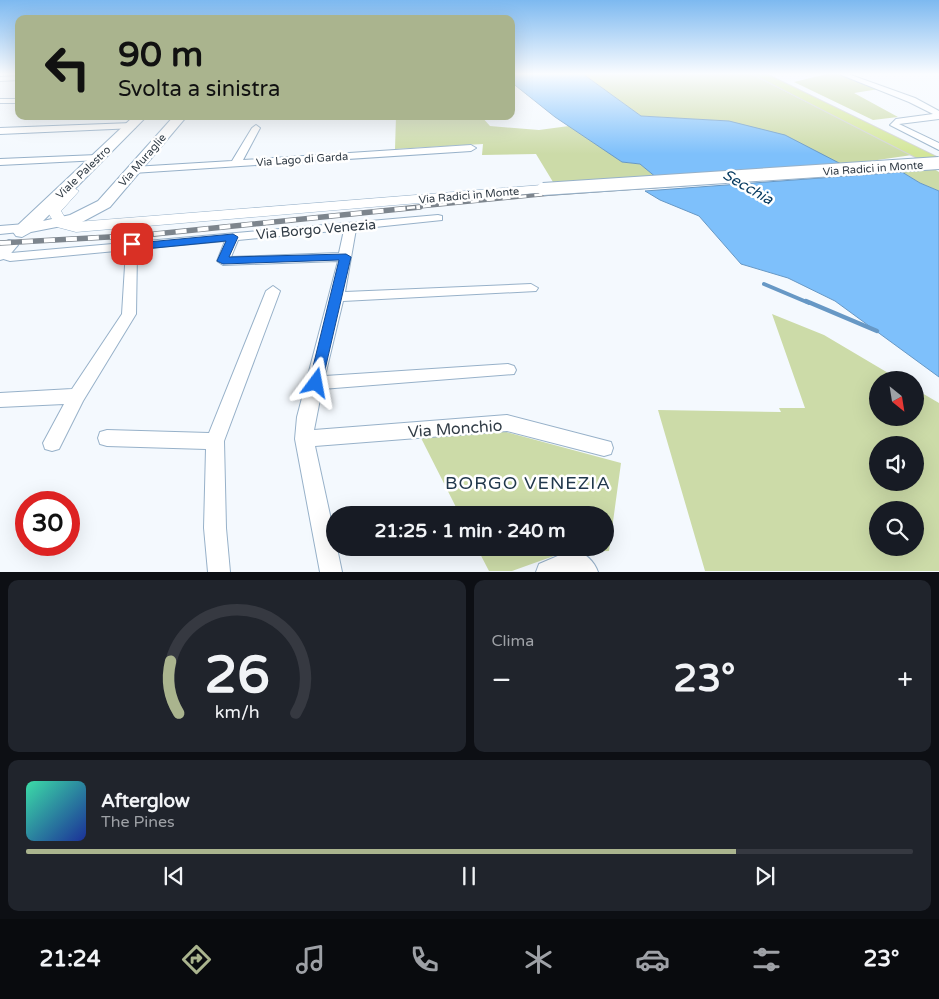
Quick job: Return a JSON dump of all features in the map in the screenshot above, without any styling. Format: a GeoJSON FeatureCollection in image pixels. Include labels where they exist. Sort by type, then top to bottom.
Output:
{"type":"FeatureCollection","features":[{"type":"Feature","properties":{"kind":"main road"},"geometry":{"type":"LineString","coordinates":[[812,101],[939,164]]}},
{"type":"Feature","properties":{"kind":"main road","name":"Viale Palestro"},"geometry":{"type":"LineString","coordinates":[[8,242],[97,158],[128,143],[136,121]]}},
{"type":"Feature","properties":{"kind":"main road","name":"Via Muraglie"},"geometry":{"type":"LineString","coordinates":[[62,224],[95,211],[104,204],[172,123]]}},
{"type":"Feature","properties":{"kind":"main road"},"geometry":{"type":"LineString","coordinates":[[128,143],[155,144]]}},
{"type":"Feature","properties":{"kind":"main road","name":"Via Radici in Monte"},"geometry":{"type":"LineString","coordinates":[[8,242],[62,224]]}},
{"type":"Feature","properties":{"kind":"street"},"geometry":{"type":"LineString","coordinates":[[0,101],[15,101]]}},
{"type":"Feature","properties":{"kind":"street"},"geometry":{"type":"LineString","coordinates":[[913,101],[939,115]]}},
{"type":"Feature","properties":{"kind":"street"},"geometry":{"type":"LineString","coordinates":[[939,115],[896,122],[894,125],[939,146]]}},
{"type":"Feature","properties":{"kind":"street"},"geometry":{"type":"LineString","coordinates":[[0,131],[136,121]]}},
{"type":"Feature","properties":{"kind":"street"},"geometry":{"type":"LineString","coordinates":[[236,164],[256,128]]}},
{"type":"Feature","properties":{"kind":"street","name":"Via Lago di Garda"},"geometry":{"type":"LineString","coordinates":[[133,170],[471,148]]}},
{"type":"Feature","properties":{"kind":"street"},"geometry":{"type":"LineString","coordinates":[[0,162],[97,158]]}},
{"type":"Feature","properties":{"kind":"street","name":"Via Radici in Monte"},"geometry":{"type":"LineString","coordinates":[[62,224],[76,227],[142,220],[542,189],[939,164]]}},
{"type":"Feature","properties":{"kind":"street"},"geometry":{"type":"LineString","coordinates":[[62,224],[54,211],[74,189],[76,179]]}},
{"type":"Feature","properties":{"kind":"street"},"geometry":{"type":"LineString","coordinates":[[104,204],[105,212],[113,218],[142,220]]}},
{"type":"Feature","properties":{"kind":"street","name":"Via Borgo Venezia"},"geometry":{"type":"LineString","coordinates":[[8,242],[10,257],[438,218]]}},
{"type":"Feature","properties":{"kind":"street"},"geometry":{"type":"LineString","coordinates":[[331,572],[304,440],[306,417],[337,297],[351,226]]}},
{"type":"Feature","properties":{"kind":"street"},"geometry":{"type":"LineString","coordinates":[[233,237],[223,261],[346,257]]}},
{"type":"Feature","properties":{"kind":"street"},"geometry":{"type":"LineString","coordinates":[[52,443],[77,396],[130,314],[131,253],[134,247]]}},
{"type":"Feature","properties":{"kind":"street"},"geometry":{"type":"LineString","coordinates":[[337,297],[531,288]]}},
{"type":"Feature","properties":{"kind":"street"},"geometry":{"type":"LineString","coordinates":[[219,572],[216,528],[215,441],[273,291]]}},
{"type":"Feature","properties":{"kind":"street"},"geometry":{"type":"LineString","coordinates":[[316,383],[508,370]]}},
{"type":"Feature","properties":{"kind":"street"},"geometry":{"type":"LineString","coordinates":[[0,400],[77,396]]}},
{"type":"Feature","properties":{"kind":"street","name":"Via Monchio"},"geometry":{"type":"LineString","coordinates":[[304,440],[507,423],[604,448]]}},
{"type":"Feature","properties":{"kind":"street"},"geometry":{"type":"LineString","coordinates":[[107,438],[215,441]]}},
{"type":"Feature","properties":{"kind":"street"},"geometry":{"type":"LineString","coordinates":[[547,572],[574,560],[587,572]]}},
{"type":"Feature","properties":{"kind":"green space"},"geometry":{"type":"Polygon","coordinates":[[[620,101],[804,101],[912,155],[843,165],[729,121],[641,116],[620,101]]]}},
{"type":"Feature","properties":{"kind":"green space"},"geometry":{"type":"Polygon","coordinates":[[[833,101],[868,101],[898,117],[873,120],[833,101]]]}},
{"type":"Feature","properties":{"kind":"green space"},"geometry":{"type":"Polygon","coordinates":[[[396,120],[485,120],[490,126],[539,130],[569,126],[622,162],[640,164],[657,178],[553,182],[536,154],[482,155],[483,144],[395,149],[396,120]]]}},
{"type":"Feature","properties":{"kind":"green space"},"geometry":{"type":"Polygon","coordinates":[[[934,169],[939,172],[939,191],[920,183],[902,172],[934,169]]]}},
{"type":"Feature","properties":{"kind":"green space"},"geometry":{"type":"Polygon","coordinates":[[[772,314],[824,335],[885,371],[869,371],[869,426],[924,426],[924,394],[939,403],[939,571],[705,571],[658,410],[781,412],[779,408],[805,408],[772,314]]]}},
{"type":"Feature","properties":{"kind":"green space"},"geometry":{"type":"Polygon","coordinates":[[[499,430],[621,463],[614,514],[614,506],[455,506],[421,438],[499,430]]]}},
{"type":"Feature","properties":{"kind":"green space"},"geometry":{"type":"Polygon","coordinates":[[[481,556],[554,556],[512,571],[489,571],[481,556]]]}},
{"type":"Feature","properties":{"kind":"water"},"geometry":{"type":"Polygon","coordinates":[[[535,101],[620,101],[641,116],[729,121],[785,135],[843,165],[657,178],[640,164],[622,162],[555,117],[535,101]]]}},
{"type":"Feature","properties":{"kind":"water","name":"Secchia"},"geometry":{"type":"Polygon","coordinates":[[[902,172],[920,183],[939,191],[939,377],[835,301],[788,278],[741,264],[699,216],[660,200],[645,191],[902,172]]]}},
{"type":"Feature","properties":{"kind":"waterway"},"geometry":{"type":"LineString","coordinates":[[764,284],[809,303]]}},
{"type":"Feature","properties":{"kind":"waterway"},"geometry":{"type":"LineString","coordinates":[[806,301],[877,331]]}},
{"type":"Feature","properties":{"kind":"railway"},"geometry":{"type":"LineString","coordinates":[[407,208],[548,194],[939,166]]}},
{"type":"Feature","properties":{"kind":"railway"},"geometry":{"type":"LineString","coordinates":[[0,243],[145,235],[420,207]]}},
{"type":"Feature","properties":{"kind":"district","name":"BORGO VENEZIA"},"geometry":{"type":"Point","coordinates":[528,483]}},
{"type":"Feature","properties":{"kind":"route"},"geometry":{"type":"LineString","coordinates":[[132,244],[134,247],[233,237],[223,261],[346,257],[316,383]]}}]}
